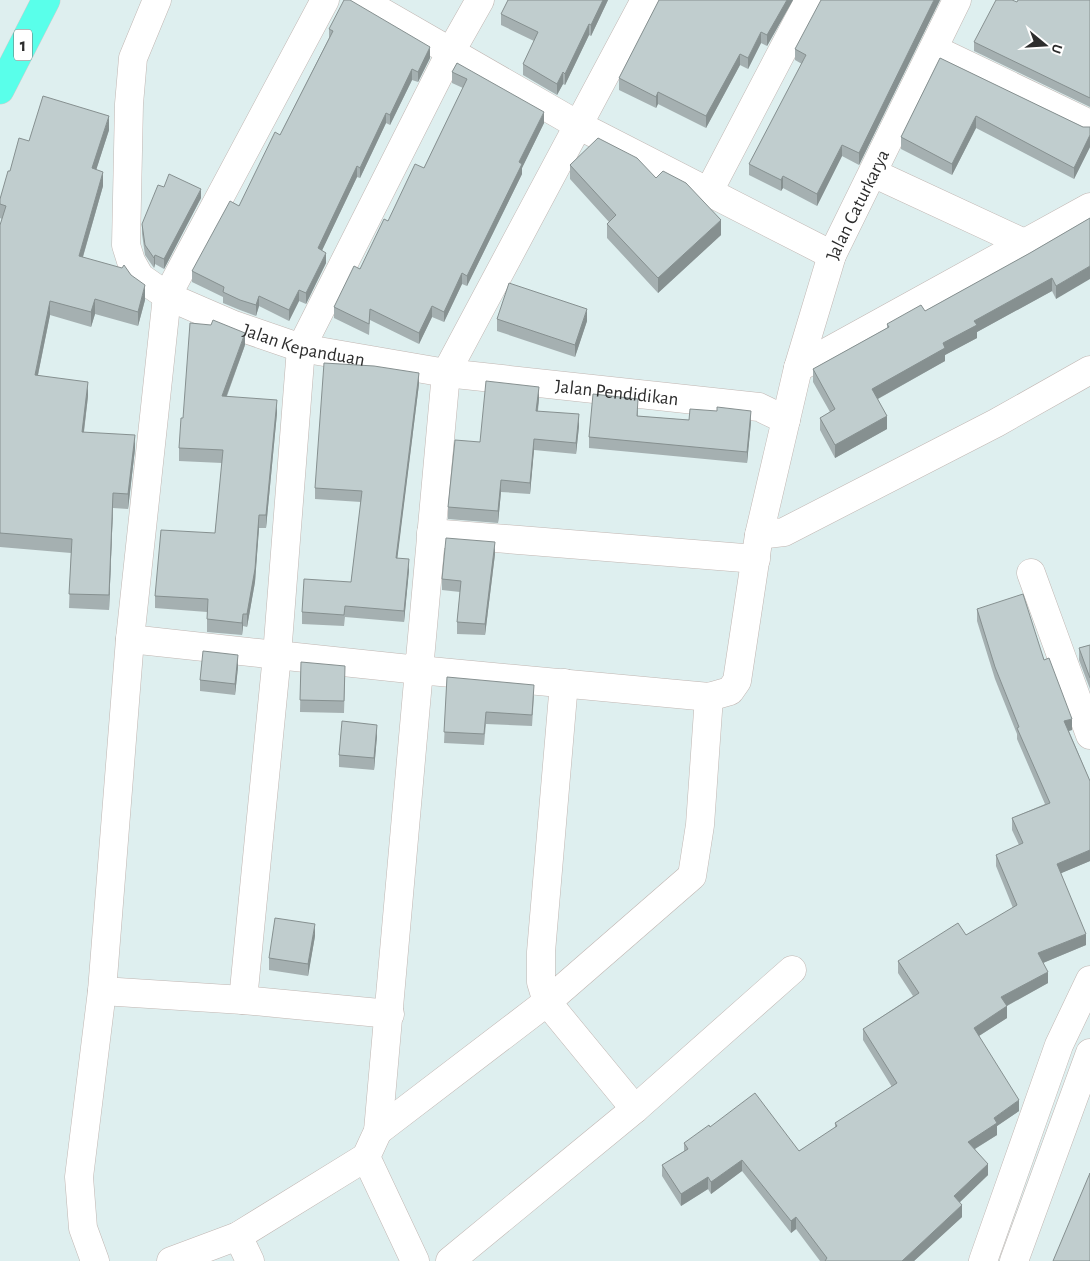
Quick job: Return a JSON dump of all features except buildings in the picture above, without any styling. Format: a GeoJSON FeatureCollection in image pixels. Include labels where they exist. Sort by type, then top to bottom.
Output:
{"type":"FeatureCollection","features":[{"type":"Feature","properties":{"kind":"highway","name":"1"},"geometry":{"type":"LineString","coordinates":[[0,90],[46,0]]}},
{"type":"Feature","properties":{"kind":"street","name":"Jalan Kepanduan"},"geometry":{"type":"LineString","coordinates":[[157,0],[133,58],[129,104],[126,245],[131,261],[140,277],[167,296],[234,325],[301,348],[446,374]]}},
{"type":"Feature","properties":{"kind":"street"},"geometry":{"type":"LineString","coordinates":[[95,1261],[83,1228],[79,1178],[102,991],[130,639],[167,296],[325,0]]}},
{"type":"Feature","properties":{"kind":"street"},"geometry":{"type":"LineString","coordinates":[[361,0],[450,53],[578,125],[708,193],[832,254]]}},
{"type":"Feature","properties":{"kind":"street"},"geometry":{"type":"LineString","coordinates":[[243,1000],[277,655],[301,348],[450,53],[480,0]]}},
{"type":"Feature","properties":{"kind":"street"},"geometry":{"type":"LineString","coordinates":[[171,1261],[238,1236],[366,1158],[378,1131],[446,374],[645,0]]}},
{"type":"Feature","properties":{"kind":"street"},"geometry":{"type":"LineString","coordinates":[[708,193],[809,0]]}},
{"type":"Feature","properties":{"kind":"street","name":"Jalan Caturkarya"},"geometry":{"type":"LineString","coordinates":[[709,697],[730,691],[737,681],[757,547],[798,368],[832,254],[957,0]]}},
{"type":"Feature","properties":{"kind":"street"},"geometry":{"type":"LineString","coordinates":[[934,49],[1090,124]]}},
{"type":"Feature","properties":{"kind":"street"},"geometry":{"type":"LineString","coordinates":[[873,173],[1024,243]]}},
{"type":"Feature","properties":{"kind":"street"},"geometry":{"type":"LineString","coordinates":[[798,368],[1090,207]]}},
{"type":"Feature","properties":{"kind":"street"},"geometry":{"type":"LineString","coordinates":[[431,533],[757,547],[996,423],[1090,370]]}},
{"type":"Feature","properties":{"kind":"street","name":"Jalan Pendidikan"},"geometry":{"type":"LineString","coordinates":[[446,374],[759,407],[786,420]]}},
{"type":"Feature","properties":{"kind":"street"},"geometry":{"type":"LineString","coordinates":[[1031,573],[1090,735]]}},
{"type":"Feature","properties":{"kind":"street"},"geometry":{"type":"LineString","coordinates":[[130,639],[419,670],[709,697],[700,824],[692,876],[547,1002],[378,1131]]}},
{"type":"Feature","properties":{"kind":"street"},"geometry":{"type":"LineString","coordinates":[[564,683],[542,936],[541,982],[547,1002],[635,1109]]}},
{"type":"Feature","properties":{"kind":"street"},"geometry":{"type":"LineString","coordinates":[[450,1261],[635,1109],[792,970]]}},
{"type":"Feature","properties":{"kind":"street"},"geometry":{"type":"LineString","coordinates":[[983,1261],[1059,1045],[1090,980]]}},
{"type":"Feature","properties":{"kind":"street"},"geometry":{"type":"LineString","coordinates":[[102,991],[243,1000],[390,1014]]}},
{"type":"Feature","properties":{"kind":"street"},"geometry":{"type":"LineString","coordinates":[[1014,1261],[1090,1054]]}},
{"type":"Feature","properties":{"kind":"street"},"geometry":{"type":"LineString","coordinates":[[366,1158],[416,1261]]}},
{"type":"Feature","properties":{"kind":"street"},"geometry":{"type":"LineString","coordinates":[[238,1236],[250,1261]]}}]}
